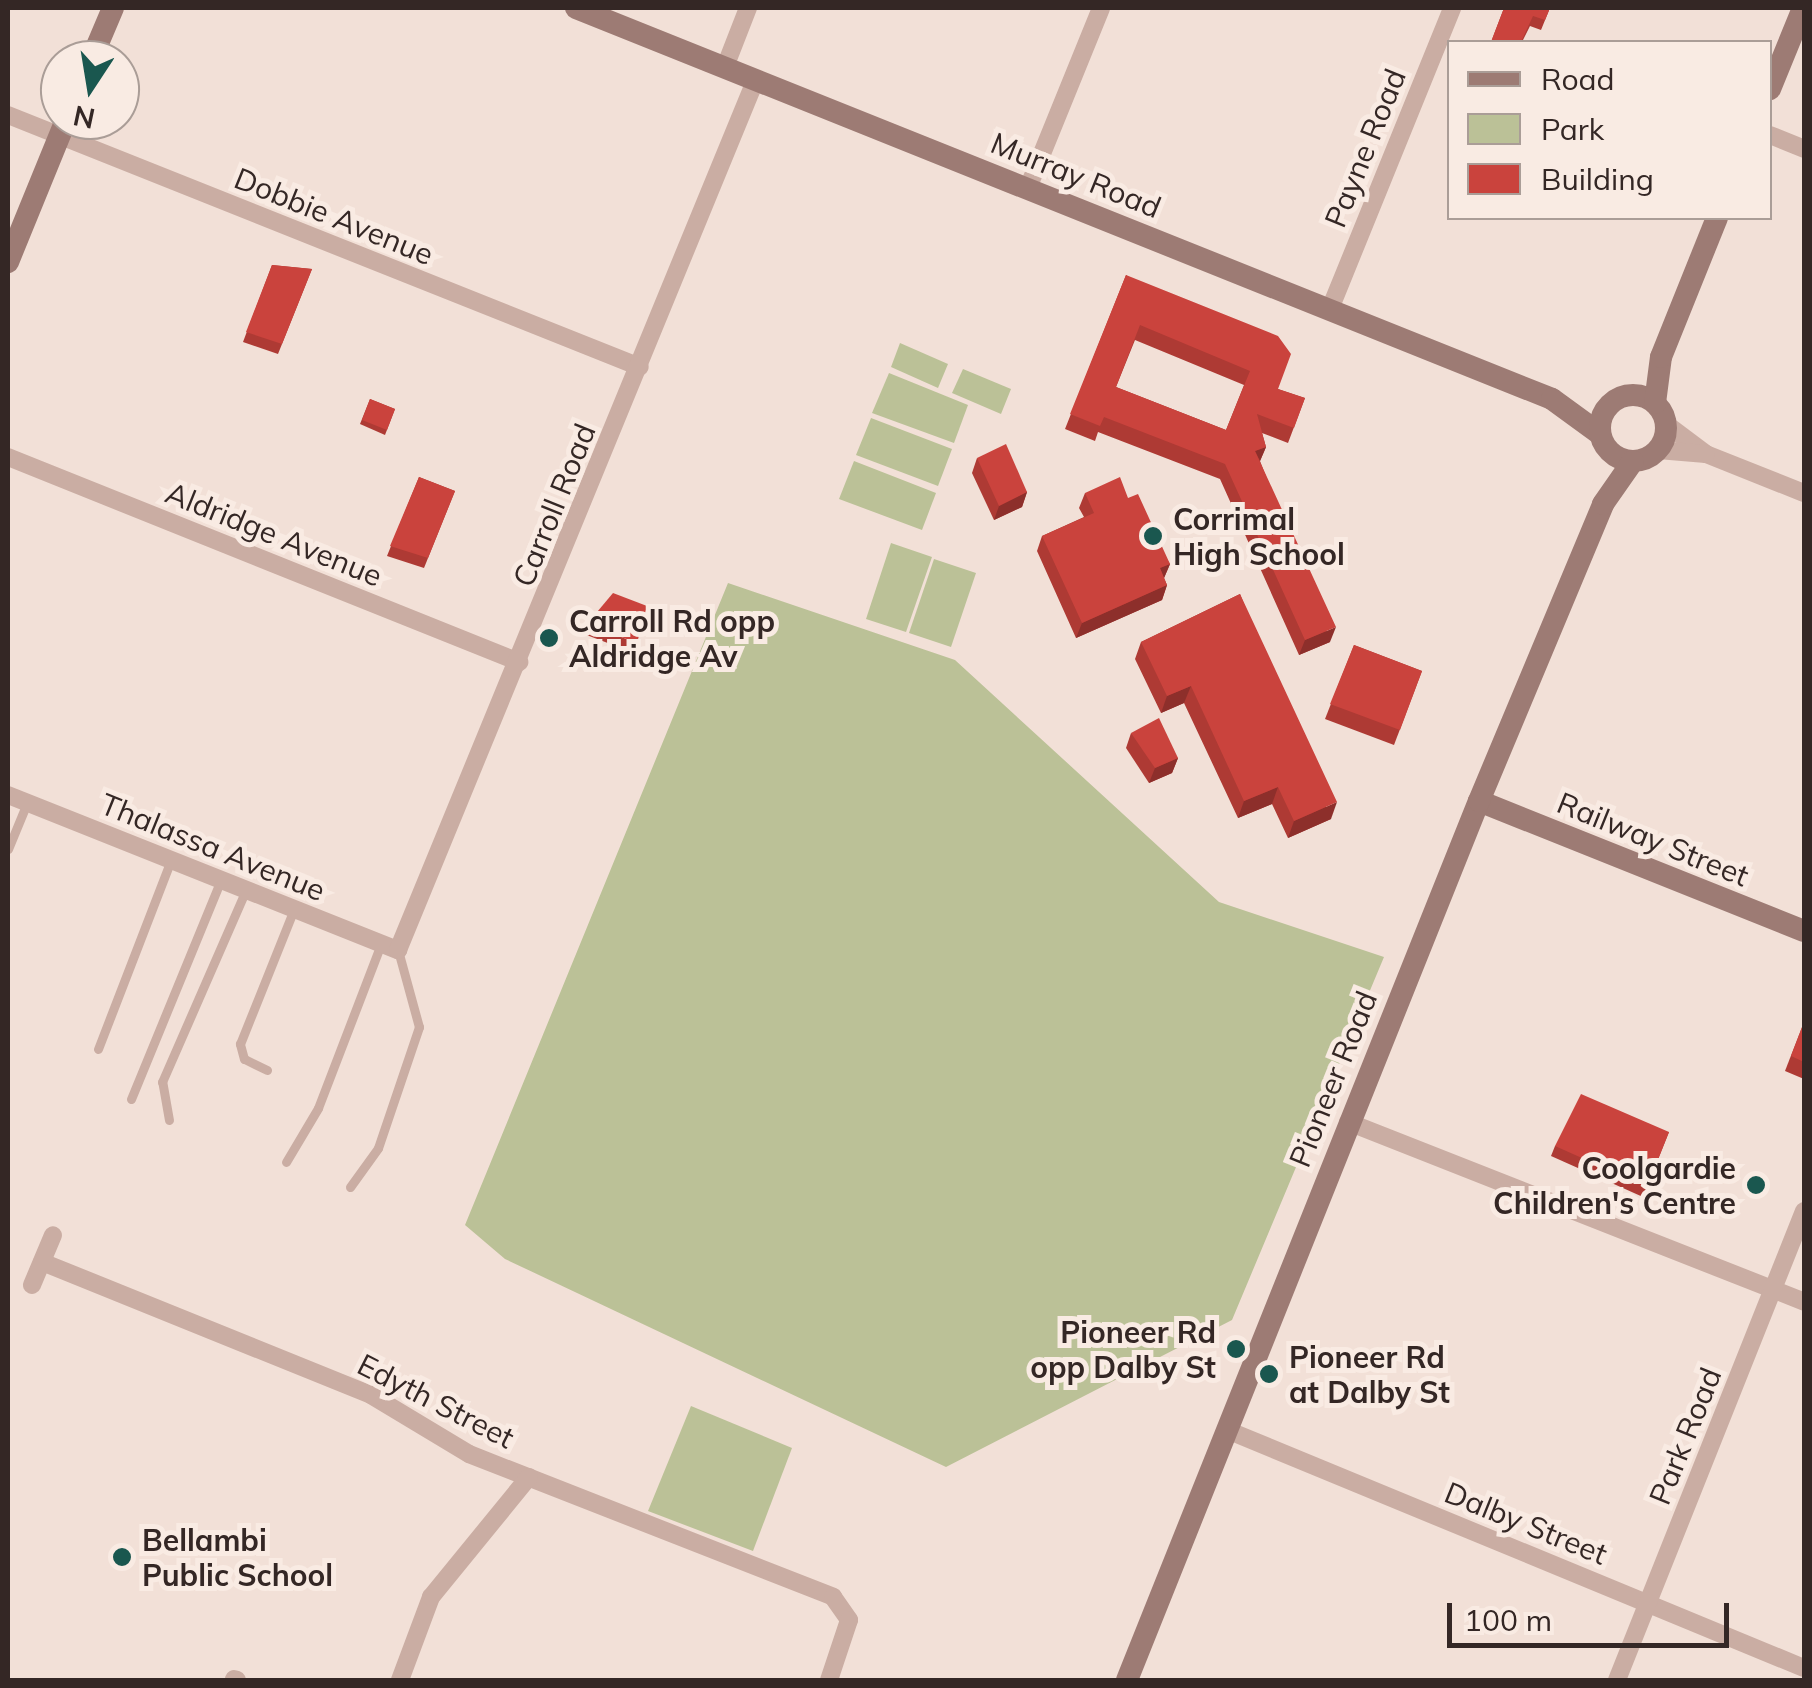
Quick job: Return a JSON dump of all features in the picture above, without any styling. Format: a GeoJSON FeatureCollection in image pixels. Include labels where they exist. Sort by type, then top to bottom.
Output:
{"type":"FeatureCollection","features":[{"type":"Feature","properties":{"kind":"main road"},"geometry":{"type":"LineString","coordinates":[[99,40],[113,8]]}},
{"type":"Feature","properties":{"kind":"main road","name":"Murray Road"},"geometry":{"type":"LineString","coordinates":[[576,8],[1552,399],[1633,461]]}},
{"type":"Feature","properties":{"kind":"main road"},"geometry":{"type":"LineString","coordinates":[[1772,84],[1803,8]]}},
{"type":"Feature","properties":{"kind":"main road"},"geometry":{"type":"LineString","coordinates":[[8,262],[58,140]]}},
{"type":"Feature","properties":{"kind":"main road"},"geometry":{"type":"LineString","coordinates":[[1633,461],[1658,450],[1662,357],[1717,220]]}},
{"type":"Feature","properties":{"kind":"main road"},"geometry":{"type":"LineString","coordinates":[[1619,400],[1662,357]]}},
{"type":"Feature","properties":{"kind":"main road","name":"Murray Road"},"geometry":{"type":"LineString","coordinates":[[1552,399],[1619,400],[1661,413]]}},
{"type":"Feature","properties":{"kind":"main road","name":"Pioneer Road"},"geometry":{"type":"LineString","coordinates":[[1603,504],[1604,442],[1619,400]]}},
{"type":"Feature","properties":{"kind":"main road","name":"Pioneer Road"},"geometry":{"type":"LineString","coordinates":[[1128,1680],[1479,801],[1603,504],[1633,461]]}},
{"type":"Feature","properties":{"kind":"main road","name":"Railway Street"},"geometry":{"type":"LineString","coordinates":[[1479,801],[1804,931]]}},
{"type":"Feature","properties":{"kind":"street"},"geometry":{"type":"LineString","coordinates":[[725,67],[748,8]]}},
{"type":"Feature","properties":{"kind":"street"},"geometry":{"type":"LineString","coordinates":[[1028,188],[1101,8]]}},
{"type":"Feature","properties":{"kind":"street","name":"Payne Road"},"geometry":{"type":"LineString","coordinates":[[1330,308],[1452,8]]}},
{"type":"Feature","properties":{"kind":"street","name":"Carroll Road"},"geometry":{"type":"LineString","coordinates":[[390,947],[519,662],[756,80]]}},
{"type":"Feature","properties":{"kind":"street","name":"Dobbie Avenue"},"geometry":{"type":"LineString","coordinates":[[8,116],[40,123]]}},
{"type":"Feature","properties":{"kind":"street"},"geometry":{"type":"LineString","coordinates":[[1772,136],[1804,150]]}},
{"type":"Feature","properties":{"kind":"street","name":"Dobbie Avenue"},"geometry":{"type":"LineString","coordinates":[[92,140],[640,367]]}},
{"type":"Feature","properties":{"kind":"street"},"geometry":{"type":"LineString","coordinates":[[1661,413],[1706,454]]}},
{"type":"Feature","properties":{"kind":"street"},"geometry":{"type":"LineString","coordinates":[[1658,450],[1706,454],[1804,493]]}},
{"type":"Feature","properties":{"kind":"street","name":"Aldridge Avenue"},"geometry":{"type":"LineString","coordinates":[[8,457],[519,662]]}},
{"type":"Feature","properties":{"kind":"street","name":"Thalassa Avenue"},"geometry":{"type":"LineString","coordinates":[[8,795],[390,947]]}},
{"type":"Feature","properties":{"kind":"street"},"geometry":{"type":"LineString","coordinates":[[1348,1122],[1804,1302]]}},
{"type":"Feature","properties":{"kind":"street","name":"Park Road"},"geometry":{"type":"LineString","coordinates":[[1617,1680],[1804,1211]]}},
{"type":"Feature","properties":{"kind":"street"},"geometry":{"type":"LineString","coordinates":[[32,1285],[53,1235]]}},
{"type":"Feature","properties":{"kind":"street","name":"Edyth Street"},"geometry":{"type":"LineString","coordinates":[[42,1262],[371,1396],[529,1477],[833,1597],[849,1620],[830,1680]]}},
{"type":"Feature","properties":{"kind":"street","name":"Dalby Street"},"geometry":{"type":"LineString","coordinates":[[1226,1430],[1804,1668]]}},
{"type":"Feature","properties":{"kind":"street"},"geometry":{"type":"LineString","coordinates":[[400,1680],[431,1597],[529,1477]]}},
{"type":"Feature","properties":{"kind":"lane"},"geometry":{"type":"LineString","coordinates":[[8,849],[28,803]]}},
{"type":"Feature","properties":{"kind":"lane"},"geometry":{"type":"LineString","coordinates":[[98,1050],[172,860]]}},
{"type":"Feature","properties":{"kind":"lane"},"geometry":{"type":"LineString","coordinates":[[131,1099],[220,880]]}},
{"type":"Feature","properties":{"kind":"lane"},"geometry":{"type":"LineString","coordinates":[[169,1120],[162,1082],[246,890]]}},
{"type":"Feature","properties":{"kind":"lane"},"geometry":{"type":"LineString","coordinates":[[267,1070],[244,1059],[240,1044],[294,909]]}},
{"type":"Feature","properties":{"kind":"lane"},"geometry":{"type":"LineString","coordinates":[[286,1162],[318,1108],[390,947]]}},
{"type":"Feature","properties":{"kind":"lane"},"geometry":{"type":"LineString","coordinates":[[350,1187],[378,1148],[419,1027],[390,947]]}},
{"type":"Feature","properties":{"kind":"green space"},"geometry":{"type":"Polygon","coordinates":[[[900,343],[948,364],[938,388],[891,367],[900,343]]]}},
{"type":"Feature","properties":{"kind":"green space"},"geometry":{"type":"Polygon","coordinates":[[[963,369],[1011,389],[1001,414],[952,393],[963,369]]]}},
{"type":"Feature","properties":{"kind":"green space"},"geometry":{"type":"Polygon","coordinates":[[[889,373],[968,405],[954,443],[872,413],[889,373]]]}},
{"type":"Feature","properties":{"kind":"green space"},"geometry":{"type":"Polygon","coordinates":[[[871,418],[952,449],[938,486],[856,455],[871,418]]]}},
{"type":"Feature","properties":{"kind":"green space"},"geometry":{"type":"Polygon","coordinates":[[[854,461],[936,493],[922,530],[839,499],[854,461]]]}},
{"type":"Feature","properties":{"kind":"green space"},"geometry":{"type":"Polygon","coordinates":[[[891,543],[932,557],[906,632],[866,619],[891,543]]]}},
{"type":"Feature","properties":{"kind":"green space"},"geometry":{"type":"Polygon","coordinates":[[[934,559],[976,573],[951,647],[909,633],[934,559]]]}},
{"type":"Feature","properties":{"kind":"green space"},"geometry":{"type":"Polygon","coordinates":[[[728,583],[955,660],[1219,902],[1384,957],[1232,1320],[946,1467],[505,1259],[465,1225],[728,583]]]}},
{"type":"Feature","properties":{"kind":"green space"},"geometry":{"type":"Polygon","coordinates":[[[691,1406],[792,1448],[753,1551],[648,1511],[691,1406]]]}},
{"type":"Feature","properties":{"kind":"building"},"geometry":{"type":"Polygon","coordinates":[[[1504,8],[1550,8],[1545,20],[1533,16],[1522,40],[1492,40],[1504,8]]]}},
{"type":"Feature","properties":{"kind":"building"},"geometry":{"type":"Polygon","coordinates":[[[272,265],[312,269],[282,344],[246,332],[272,265]]]}},
{"type":"Feature","properties":{"kind":"building"},"geometry":{"type":"Polygon","coordinates":[[[1126,275],[1278,336],[1291,354],[1278,389],[1305,398],[1294,428],[1257,414],[1266,447],[1255,451],[1336,627],[1305,640],[1225,464],[1104,417],[1100,426],[1070,414],[1126,275]],[[1140,325],[1116,387],[1226,430],[1250,371],[1140,325]]]}},
{"type":"Feature","properties":{"kind":"building"},"geometry":{"type":"Polygon","coordinates":[[[370,399],[395,409],[387,430],[362,420],[370,399]]]}},
{"type":"Feature","properties":{"kind":"building"},"geometry":{"type":"Polygon","coordinates":[[[1006,444],[1027,492],[999,506],[977,458],[1006,444]]]}},
{"type":"Feature","properties":{"kind":"building"},"geometry":{"type":"Polygon","coordinates":[[[419,477],[455,491],[428,558],[390,546],[419,477]]]}},
{"type":"Feature","properties":{"kind":"building"},"geometry":{"type":"Polygon","coordinates":[[[1120,477],[1128,498],[1138,494],[1170,564],[1160,568],[1167,585],[1082,623],[1042,536],[1094,513],[1085,493],[1120,477]]]}},
{"type":"Feature","properties":{"kind":"building"},"geometry":{"type":"Polygon","coordinates":[[[613,593],[647,606],[637,643],[587,624],[613,593]]]}},
{"type":"Feature","properties":{"kind":"building"},"geometry":{"type":"Polygon","coordinates":[[[1240,594],[1337,802],[1294,821],[1278,787],[1244,801],[1191,686],[1167,696],[1141,642],[1240,594]]]}},
{"type":"Feature","properties":{"kind":"building","name":"Corrimal High School"},"geometry":{"type":"Polygon","coordinates":[[[1354,645],[1422,671],[1400,730],[1330,704],[1354,645]]]}},
{"type":"Feature","properties":{"kind":"building"},"geometry":{"type":"Polygon","coordinates":[[[1159,718],[1178,758],[1155,768],[1131,733],[1159,718]]]}},
{"type":"Feature","properties":{"kind":"building"},"geometry":{"type":"Polygon","coordinates":[[[1804,1022],[1804,1062],[1791,1056],[1804,1022]]]}},
{"type":"Feature","properties":{"kind":"building"},"geometry":{"type":"Polygon","coordinates":[[[1581,1094],[1669,1132],[1647,1187],[1555,1146],[1581,1094]]]}},
{"type":"Feature","properties":{"kind":"place","name":"Corrimal High School"},"geometry":{"type":"Point","coordinates":[1153,536]}},
{"type":"Feature","properties":{"kind":"place","name":"Carroll Rd opp Aldridge Av"},"geometry":{"type":"Point","coordinates":[549,638]}},
{"type":"Feature","properties":{"kind":"place","name":"Coolgardie Children's Centre"},"geometry":{"type":"Point","coordinates":[1756,1185]}},
{"type":"Feature","properties":{"kind":"place","name":"Pioneer Rd opp Dalby St"},"geometry":{"type":"Point","coordinates":[1236,1349]}},
{"type":"Feature","properties":{"kind":"place","name":"Pioneer Rd at Dalby St"},"geometry":{"type":"Point","coordinates":[1269,1374]}},
{"type":"Feature","properties":{"kind":"place","name":"Bellambi Public School"},"geometry":{"type":"Point","coordinates":[122,1557]}}]}
